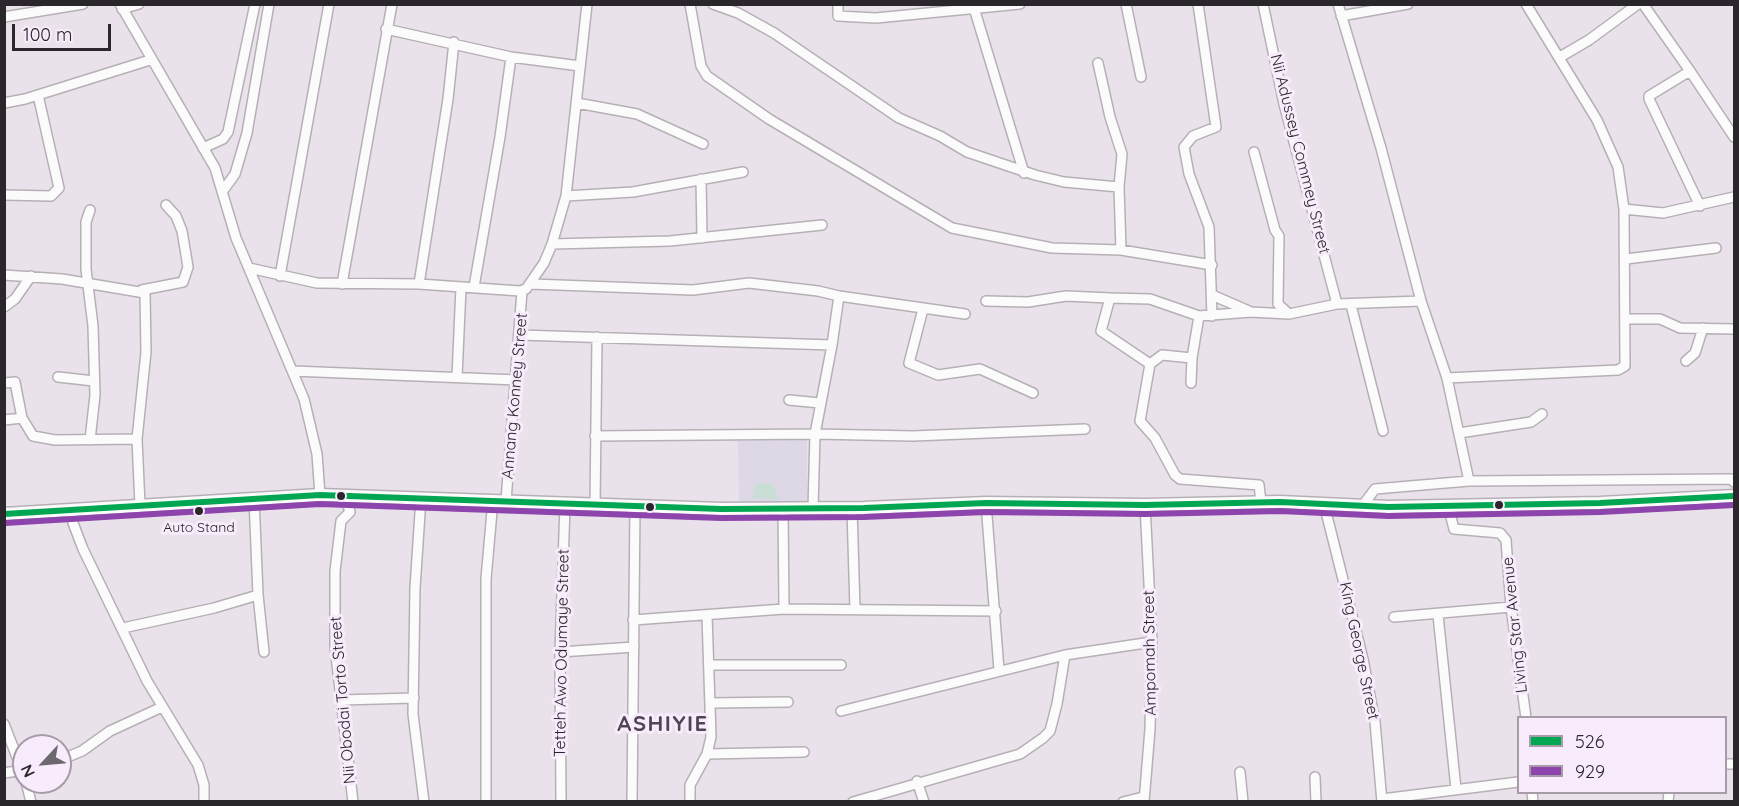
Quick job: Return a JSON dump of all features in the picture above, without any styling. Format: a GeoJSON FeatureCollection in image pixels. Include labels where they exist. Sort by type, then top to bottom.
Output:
{"type":"FeatureCollection","features":[{"type":"Feature","properties":{"kind":"main road"},"geometry":{"type":"LineString","coordinates":[[4,514],[320,495],[493,500],[595,506],[852,509],[986,503],[1145,505],[1261,502],[1448,506],[1600,503],[1734,495]]}},
{"type":"Feature","properties":{"kind":"street"},"geometry":{"type":"LineString","coordinates":[[4,17],[83,4]]}},
{"type":"Feature","properties":{"kind":"street"},"geometry":{"type":"LineString","coordinates":[[139,4],[121,7],[215,168],[249,268],[293,371],[311,421],[317,454],[320,495]]}},
{"type":"Feature","properties":{"kind":"street"},"geometry":{"type":"LineString","coordinates":[[203,148],[223,139],[228,132],[255,4]]}},
{"type":"Feature","properties":{"kind":"street"},"geometry":{"type":"LineString","coordinates":[[222,192],[236,174],[248,134],[269,4]]}},
{"type":"Feature","properties":{"kind":"street"},"geometry":{"type":"LineString","coordinates":[[280,276],[329,4]]}},
{"type":"Feature","properties":{"kind":"street"},"geometry":{"type":"LineString","coordinates":[[342,284],[392,4]]}},
{"type":"Feature","properties":{"kind":"street"},"geometry":{"type":"LineString","coordinates":[[249,268],[299,281],[342,284],[419,284],[522,291],[531,284],[552,244],[566,196],[587,4]]}},
{"type":"Feature","properties":{"kind":"street"},"geometry":{"type":"LineString","coordinates":[[690,4],[701,66],[707,76],[769,119],[952,228],[1052,248],[1121,250],[1212,265]]}},
{"type":"Feature","properties":{"kind":"street"},"geometry":{"type":"LineString","coordinates":[[713,4],[738,13],[774,33],[899,118],[940,136],[967,152],[1024,173],[1065,182],[1119,187]]}},
{"type":"Feature","properties":{"kind":"street"},"geometry":{"type":"LineString","coordinates":[[838,4],[838,16],[849,18],[925,15],[1020,4]]}},
{"type":"Feature","properties":{"kind":"street"},"geometry":{"type":"LineString","coordinates":[[1126,4],[1141,77]]}},
{"type":"Feature","properties":{"kind":"street"},"geometry":{"type":"LineString","coordinates":[[1197,4],[1216,127],[1189,139],[1184,147],[1189,174],[1209,227],[1212,316]]}},
{"type":"Feature","properties":{"kind":"street","name":"Nii Adussey Commey Street"},"geometry":{"type":"LineString","coordinates":[[1263,4],[1284,104],[1337,304]]}},
{"type":"Feature","properties":{"kind":"street"},"geometry":{"type":"LineString","coordinates":[[1338,4],[1381,148],[1421,300],[1447,378],[1469,482]]}},
{"type":"Feature","properties":{"kind":"street"},"geometry":{"type":"LineString","coordinates":[[1341,16],[1408,4]]}},
{"type":"Feature","properties":{"kind":"street"},"geometry":{"type":"LineString","coordinates":[[1447,378],[1618,370],[1625,366],[1624,208],[1617,163],[1597,120],[1526,4]]}},
{"type":"Feature","properties":{"kind":"street"},"geometry":{"type":"LineString","coordinates":[[1560,57],[1641,4],[1734,137]]}},
{"type":"Feature","properties":{"kind":"street"},"geometry":{"type":"LineString","coordinates":[[974,8],[1024,173]]}},
{"type":"Feature","properties":{"kind":"street"},"geometry":{"type":"LineString","coordinates":[[386,29],[454,42],[511,57],[580,66]]}},
{"type":"Feature","properties":{"kind":"street"},"geometry":{"type":"LineString","coordinates":[[419,284],[443,132],[454,42]]}},
{"type":"Feature","properties":{"kind":"street"},"geometry":{"type":"LineString","coordinates":[[474,287],[500,137],[511,57]]}},
{"type":"Feature","properties":{"kind":"street"},"geometry":{"type":"LineString","coordinates":[[4,103],[38,95],[150,60]]}},
{"type":"Feature","properties":{"kind":"street"},"geometry":{"type":"LineString","coordinates":[[1098,63],[1110,117],[1122,151],[1119,187],[1121,250]]}},
{"type":"Feature","properties":{"kind":"street"},"geometry":{"type":"LineString","coordinates":[[1690,71],[1649,96],[1649,99],[1700,206]]}},
{"type":"Feature","properties":{"kind":"street"},"geometry":{"type":"LineString","coordinates":[[4,195],[51,196],[59,188],[38,95]]}},
{"type":"Feature","properties":{"kind":"street"},"geometry":{"type":"LineString","coordinates":[[577,103],[637,114],[703,144]]}},
{"type":"Feature","properties":{"kind":"street"},"geometry":{"type":"LineString","coordinates":[[1254,152],[1275,230],[1279,236],[1277,301],[1289,314]]}},
{"type":"Feature","properties":{"kind":"street"},"geometry":{"type":"LineString","coordinates":[[566,196],[633,192],[743,172]]}},
{"type":"Feature","properties":{"kind":"street"},"geometry":{"type":"LineString","coordinates":[[701,179],[702,238]]}},
{"type":"Feature","properties":{"kind":"street"},"geometry":{"type":"LineString","coordinates":[[1624,208],[1660,213],[1734,198]]}},
{"type":"Feature","properties":{"kind":"street"},"geometry":{"type":"LineString","coordinates":[[4,274],[142,290],[183,282],[188,267],[182,231],[176,216],[166,205]]}},
{"type":"Feature","properties":{"kind":"street"},"geometry":{"type":"LineString","coordinates":[[90,210],[86,230],[87,284],[93,326],[94,381],[90,440]]}},
{"type":"Feature","properties":{"kind":"street"},"geometry":{"type":"LineString","coordinates":[[552,244],[702,238],[822,225]]}},
{"type":"Feature","properties":{"kind":"street"},"geometry":{"type":"LineString","coordinates":[[1626,259],[1716,248]]}},
{"type":"Feature","properties":{"kind":"street"},"geometry":{"type":"LineString","coordinates":[[4,307],[15,299],[31,276]]}},
{"type":"Feature","properties":{"kind":"street"},"geometry":{"type":"LineString","coordinates":[[531,284],[693,290],[749,283],[774,284],[965,314]]}},
{"type":"Feature","properties":{"kind":"street"},"geometry":{"type":"LineString","coordinates":[[458,377],[461,287]]}},
{"type":"Feature","properties":{"kind":"street"},"geometry":{"type":"LineString","coordinates":[[140,505],[137,439],[141,419],[147,334],[147,296],[142,290]]}},
{"type":"Feature","properties":{"kind":"street","name":"Annang Konney Street"},"geometry":{"type":"LineString","coordinates":[[506,501],[522,291]]}},
{"type":"Feature","properties":{"kind":"street"},"geometry":{"type":"LineString","coordinates":[[1212,295],[1251,312]]}},
{"type":"Feature","properties":{"kind":"street"},"geometry":{"type":"LineString","coordinates":[[813,508],[815,434],[830,359],[839,296]]}},
{"type":"Feature","properties":{"kind":"street"},"geometry":{"type":"LineString","coordinates":[[986,300],[1028,302],[1066,296],[1150,299],[1199,316],[1212,316],[1251,312],[1289,314],[1337,304],[1351,306],[1421,300]]}},
{"type":"Feature","properties":{"kind":"street"},"geometry":{"type":"LineString","coordinates":[[1110,298],[1101,331],[1150,364]]}},
{"type":"Feature","properties":{"kind":"street"},"geometry":{"type":"LineString","coordinates":[[1351,306],[1383,431]]}},
{"type":"Feature","properties":{"kind":"street"},"geometry":{"type":"LineString","coordinates":[[923,309],[909,363],[934,375],[980,369],[1033,393]]}},
{"type":"Feature","properties":{"kind":"street"},"geometry":{"type":"LineString","coordinates":[[1191,382],[1192,358],[1199,316]]}},
{"type":"Feature","properties":{"kind":"street"},"geometry":{"type":"LineString","coordinates":[[1626,319],[1660,319],[1680,328],[1734,329]]}},
{"type":"Feature","properties":{"kind":"street"},"geometry":{"type":"LineString","coordinates":[[1686,361],[1695,353],[1703,328]]}},
{"type":"Feature","properties":{"kind":"street"},"geometry":{"type":"LineString","coordinates":[[520,335],[832,345]]}},
{"type":"Feature","properties":{"kind":"street"},"geometry":{"type":"LineString","coordinates":[[595,506],[597,337]]}},
{"type":"Feature","properties":{"kind":"street"},"geometry":{"type":"LineString","coordinates":[[1192,358],[1162,355],[1150,364],[1140,421],[1155,438],[1175,475],[1180,479],[1259,485],[1261,502]]}},
{"type":"Feature","properties":{"kind":"street"},"geometry":{"type":"LineString","coordinates":[[293,371],[517,380]]}},
{"type":"Feature","properties":{"kind":"street"},"geometry":{"type":"LineString","coordinates":[[58,377],[94,381]]}},
{"type":"Feature","properties":{"kind":"street"},"geometry":{"type":"LineString","coordinates":[[4,382],[15,382],[22,418],[33,436],[55,440],[137,439]]}},
{"type":"Feature","properties":{"kind":"street"},"geometry":{"type":"LineString","coordinates":[[789,400],[820,403]]}},
{"type":"Feature","properties":{"kind":"street"},"geometry":{"type":"LineString","coordinates":[[1459,433],[1531,422],[1542,414]]}},
{"type":"Feature","properties":{"kind":"street"},"geometry":{"type":"LineString","coordinates":[[4,420],[22,418]]}},
{"type":"Feature","properties":{"kind":"street"},"geometry":{"type":"LineString","coordinates":[[595,436],[815,434],[913,436],[1085,429]]}},
{"type":"Feature","properties":{"kind":"street"},"geometry":{"type":"LineString","coordinates":[[1363,505],[1375,489],[1469,482],[1731,479],[1734,482]]}},
{"type":"Feature","properties":{"kind":"street","name":"Nii Obodai Torto Street"},"geometry":{"type":"LineString","coordinates":[[345,496],[350,512],[341,521],[335,571],[335,647],[353,801]]}},
{"type":"Feature","properties":{"kind":"street"},"geometry":{"type":"LineString","coordinates":[[255,498],[258,595],[264,652]]}},
{"type":"Feature","properties":{"kind":"street"},"geometry":{"type":"LineString","coordinates":[[421,498],[416,588],[414,698],[424,801]]}},
{"type":"Feature","properties":{"kind":"street"},"geometry":{"type":"LineString","coordinates":[[486,801],[486,579],[493,500]]}},
{"type":"Feature","properties":{"kind":"street"},"geometry":{"type":"LineString","coordinates":[[986,503],[999,670]]}},
{"type":"Feature","properties":{"kind":"street","name":"King George Street"},"geometry":{"type":"LineString","coordinates":[[1324,504],[1363,659],[1374,722],[1382,800]]}},
{"type":"Feature","properties":{"kind":"street","name":"Tetteh Awo Odumaye Street"},"geometry":{"type":"LineString","coordinates":[[561,801],[560,652],[565,505]]}},
{"type":"Feature","properties":{"kind":"street","name":"Ampomah Street"},"geometry":{"type":"LineString","coordinates":[[1143,799],[1150,729],[1152,642],[1145,505]]}},
{"type":"Feature","properties":{"kind":"street","name":"Living Star Avenue"},"geometry":{"type":"LineString","coordinates":[[1448,506],[1454,529],[1500,534],[1505,537],[1511,607],[1526,716]]}},
{"type":"Feature","properties":{"kind":"street"},"geometry":{"type":"LineString","coordinates":[[632,801],[635,507]]}},
{"type":"Feature","properties":{"kind":"street"},"geometry":{"type":"LineString","coordinates":[[783,508],[784,609]]}},
{"type":"Feature","properties":{"kind":"street"},"geometry":{"type":"LineString","coordinates":[[852,509],[855,609]]}},
{"type":"Feature","properties":{"kind":"street"},"geometry":{"type":"LineString","coordinates":[[72,510],[77,535],[162,707],[198,765],[204,785],[204,801]]}},
{"type":"Feature","properties":{"kind":"street"},"geometry":{"type":"LineString","coordinates":[[123,628],[214,608],[258,595]]}},
{"type":"Feature","properties":{"kind":"street"},"geometry":{"type":"LineString","coordinates":[[1394,617],[1511,607]]}},
{"type":"Feature","properties":{"kind":"street"},"geometry":{"type":"LineString","coordinates":[[633,620],[784,609],[996,612]]}},
{"type":"Feature","properties":{"kind":"street"},"geometry":{"type":"LineString","coordinates":[[690,801],[693,776],[707,754],[711,737],[707,615]]}},
{"type":"Feature","properties":{"kind":"street"},"geometry":{"type":"LineString","coordinates":[[1438,615],[1456,789]]}},
{"type":"Feature","properties":{"kind":"street"},"geometry":{"type":"LineString","coordinates":[[841,711],[1065,655],[1152,642]]}},
{"type":"Feature","properties":{"kind":"street"},"geometry":{"type":"LineString","coordinates":[[560,652],[634,647]]}},
{"type":"Feature","properties":{"kind":"street"},"geometry":{"type":"LineString","coordinates":[[853,801],[1020,754],[1050,731],[1058,704],[1065,655]]}},
{"type":"Feature","properties":{"kind":"street"},"geometry":{"type":"LineString","coordinates":[[710,665],[841,665]]}},
{"type":"Feature","properties":{"kind":"street"},"geometry":{"type":"LineString","coordinates":[[341,700],[414,698]]}},
{"type":"Feature","properties":{"kind":"street"},"geometry":{"type":"LineString","coordinates":[[711,703],[788,702]]}},
{"type":"Feature","properties":{"kind":"street"},"geometry":{"type":"LineString","coordinates":[[72,756],[82,752],[110,731],[162,707]]}},
{"type":"Feature","properties":{"kind":"street"},"geometry":{"type":"LineString","coordinates":[[4,724],[12,743]]}},
{"type":"Feature","properties":{"kind":"street"},"geometry":{"type":"LineString","coordinates":[[707,754],[804,752]]}},
{"type":"Feature","properties":{"kind":"street"},"geometry":{"type":"LineString","coordinates":[[1239,772],[1243,801]]}},
{"type":"Feature","properties":{"kind":"street"},"geometry":{"type":"LineString","coordinates":[[1315,777],[1316,801]]}},
{"type":"Feature","properties":{"kind":"street"},"geometry":{"type":"LineString","coordinates":[[918,782],[924,801]]}},
{"type":"Feature","properties":{"kind":"street"},"geometry":{"type":"LineString","coordinates":[[1382,800],[1517,782]]}},
{"type":"Feature","properties":{"kind":"street"},"geometry":{"type":"LineString","coordinates":[[1123,801],[1143,799]]}},
{"type":"Feature","properties":{"kind":"shaded area"},"geometry":{"type":"Polygon","coordinates":[[[807,439],[807,503],[739,504],[738,441],[807,439]]]}},
{"type":"Feature","properties":{"kind":"green space"},"geometry":{"type":"Polygon","coordinates":[[[756,483],[773,484],[779,500],[752,498],[756,483]]]}},
{"type":"Feature","properties":{"kind":"transit line","name":"526"},"geometry":{"type":"LineString","coordinates":[[4,514],[320,495],[721,509],[864,508],[986,503],[1145,505],[1280,502],[1388,507],[1600,503],[1734,496]]}},
{"type":"Feature","properties":{"kind":"transit line","name":"929"},"geometry":{"type":"LineString","coordinates":[[5,523],[320,504],[721,518],[864,517],[986,512],[1145,514],[1280,511],[1388,516],[1600,512],[1734,505]]}},
{"type":"Feature","properties":{"kind":"place","name":"Auto Stand"},"geometry":{"type":"Point","coordinates":[199,511]}},
{"type":"Feature","properties":{"kind":"district","name":"ASHIYIE"},"geometry":{"type":"Point","coordinates":[663,724]}}]}
